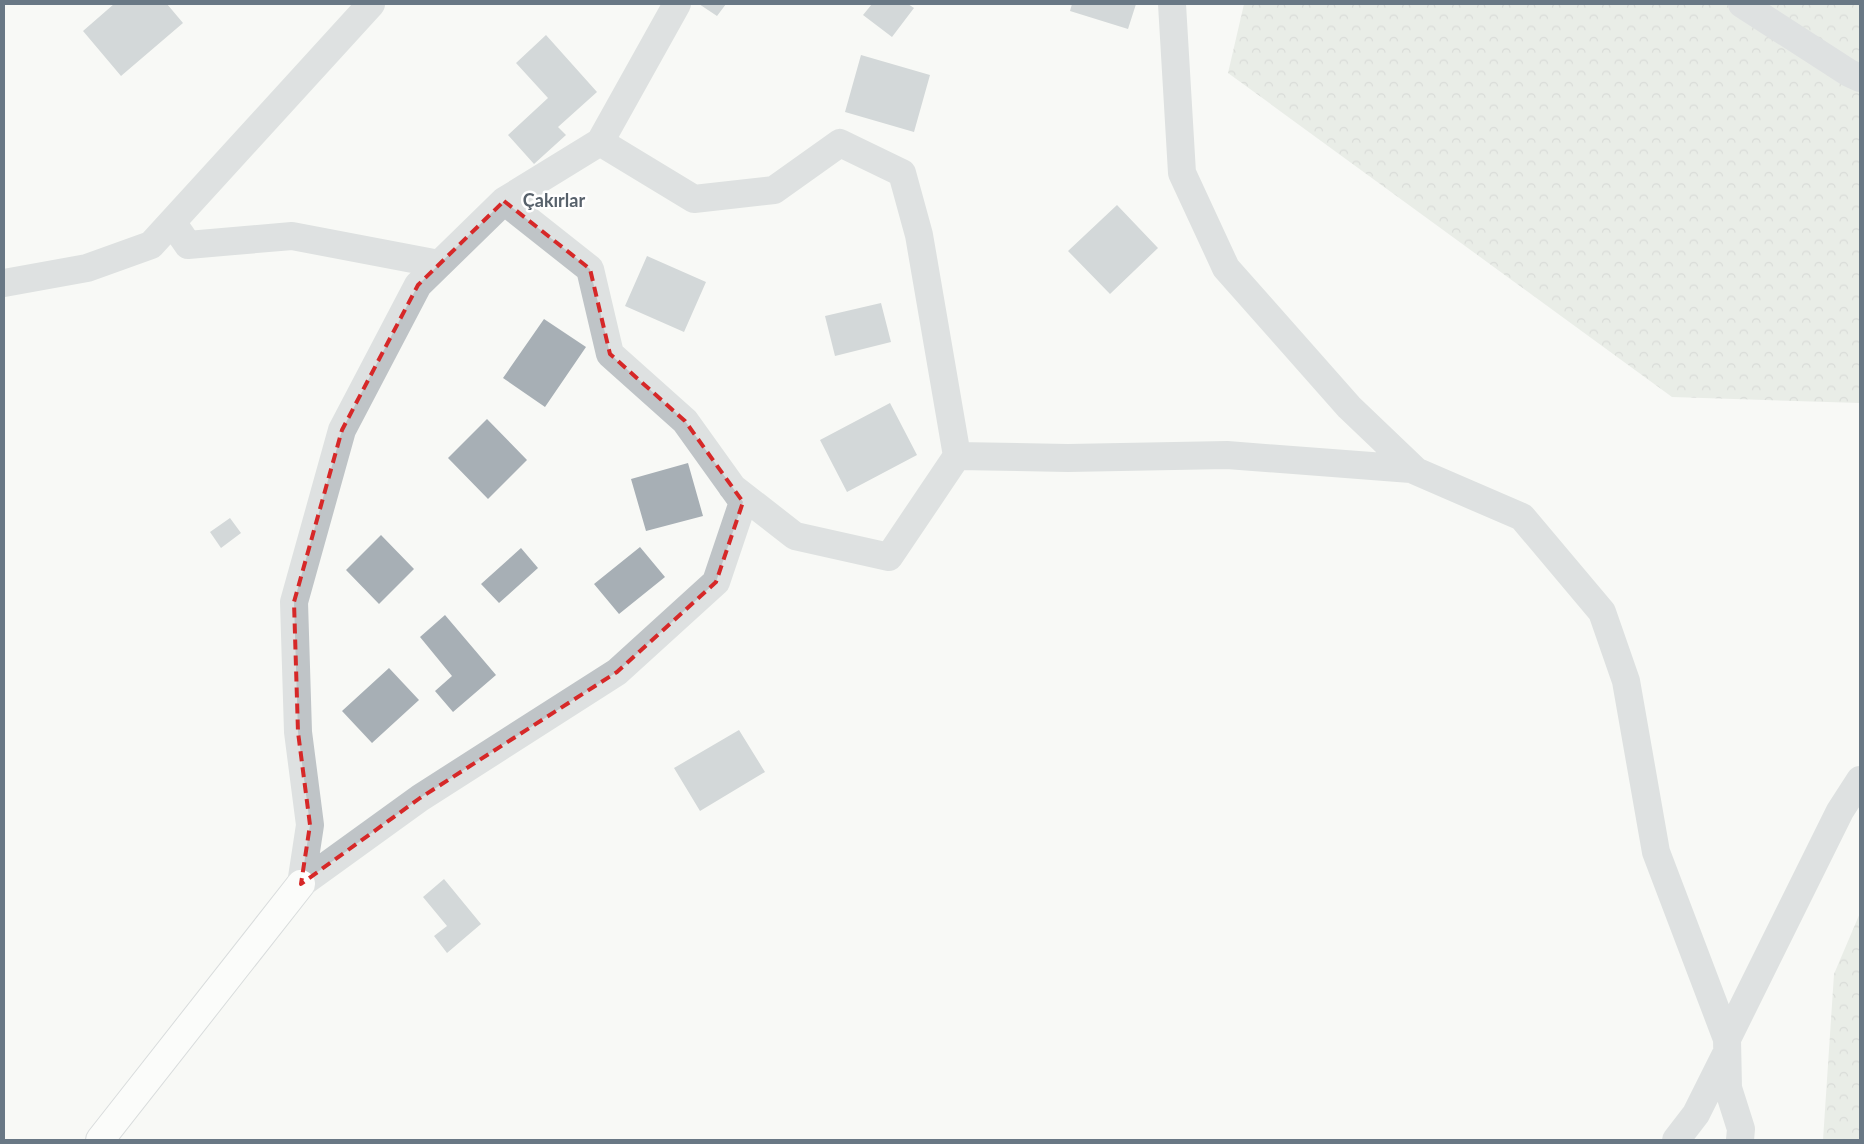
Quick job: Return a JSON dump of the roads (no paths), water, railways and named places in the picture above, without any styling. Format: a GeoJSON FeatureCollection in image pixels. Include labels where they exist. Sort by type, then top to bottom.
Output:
{"type":"FeatureCollection","features":[{"type":"Feature","properties":{"kind":"street"},"geometry":{"type":"LineString","coordinates":[[4,283],[87,268],[150,245],[371,4]]}},
{"type":"Feature","properties":{"kind":"street"},"geometry":{"type":"LineString","coordinates":[[301,884],[310,825],[298,732],[294,602],[342,430],[418,285],[504,202],[600,142],[677,4]]}},
{"type":"Feature","properties":{"kind":"street"},"geometry":{"type":"LineString","coordinates":[[1172,4],[1182,173],[1226,268],[1350,407],[1416,471]]}},
{"type":"Feature","properties":{"kind":"street"},"geometry":{"type":"LineString","coordinates":[[1742,4],[1849,73],[1860,78]]}},
{"type":"Feature","properties":{"kind":"street"},"geometry":{"type":"LineString","coordinates":[[600,142],[694,199],[774,190],[840,143],[902,173],[919,235],[957,456],[889,557],[795,536],[732,487]]}},
{"type":"Feature","properties":{"kind":"street"},"geometry":{"type":"LineString","coordinates":[[100,1140],[301,884],[420,798],[616,672],[716,582],[743,502],[684,421],[610,354],[590,269],[504,202]]}},
{"type":"Feature","properties":{"kind":"street"},"geometry":{"type":"LineString","coordinates":[[172,222],[188,245],[292,236],[439,264]]}},
{"type":"Feature","properties":{"kind":"street"},"geometry":{"type":"LineString","coordinates":[[957,456],[1068,458],[1227,455],[1411,469],[1522,517],[1602,612],[1626,680],[1656,852],[1728,1044],[1728,1088],[1741,1129],[1740,1140]]}},
{"type":"Feature","properties":{"kind":"street"},"geometry":{"type":"LineString","coordinates":[[1676,1140],[1696,1114],[1840,811],[1860,780]]}},
{"type":"Feature","properties":{"kind":"district","name":"Çakırlar"},"geometry":{"type":"Point","coordinates":[554,200]}}]}
